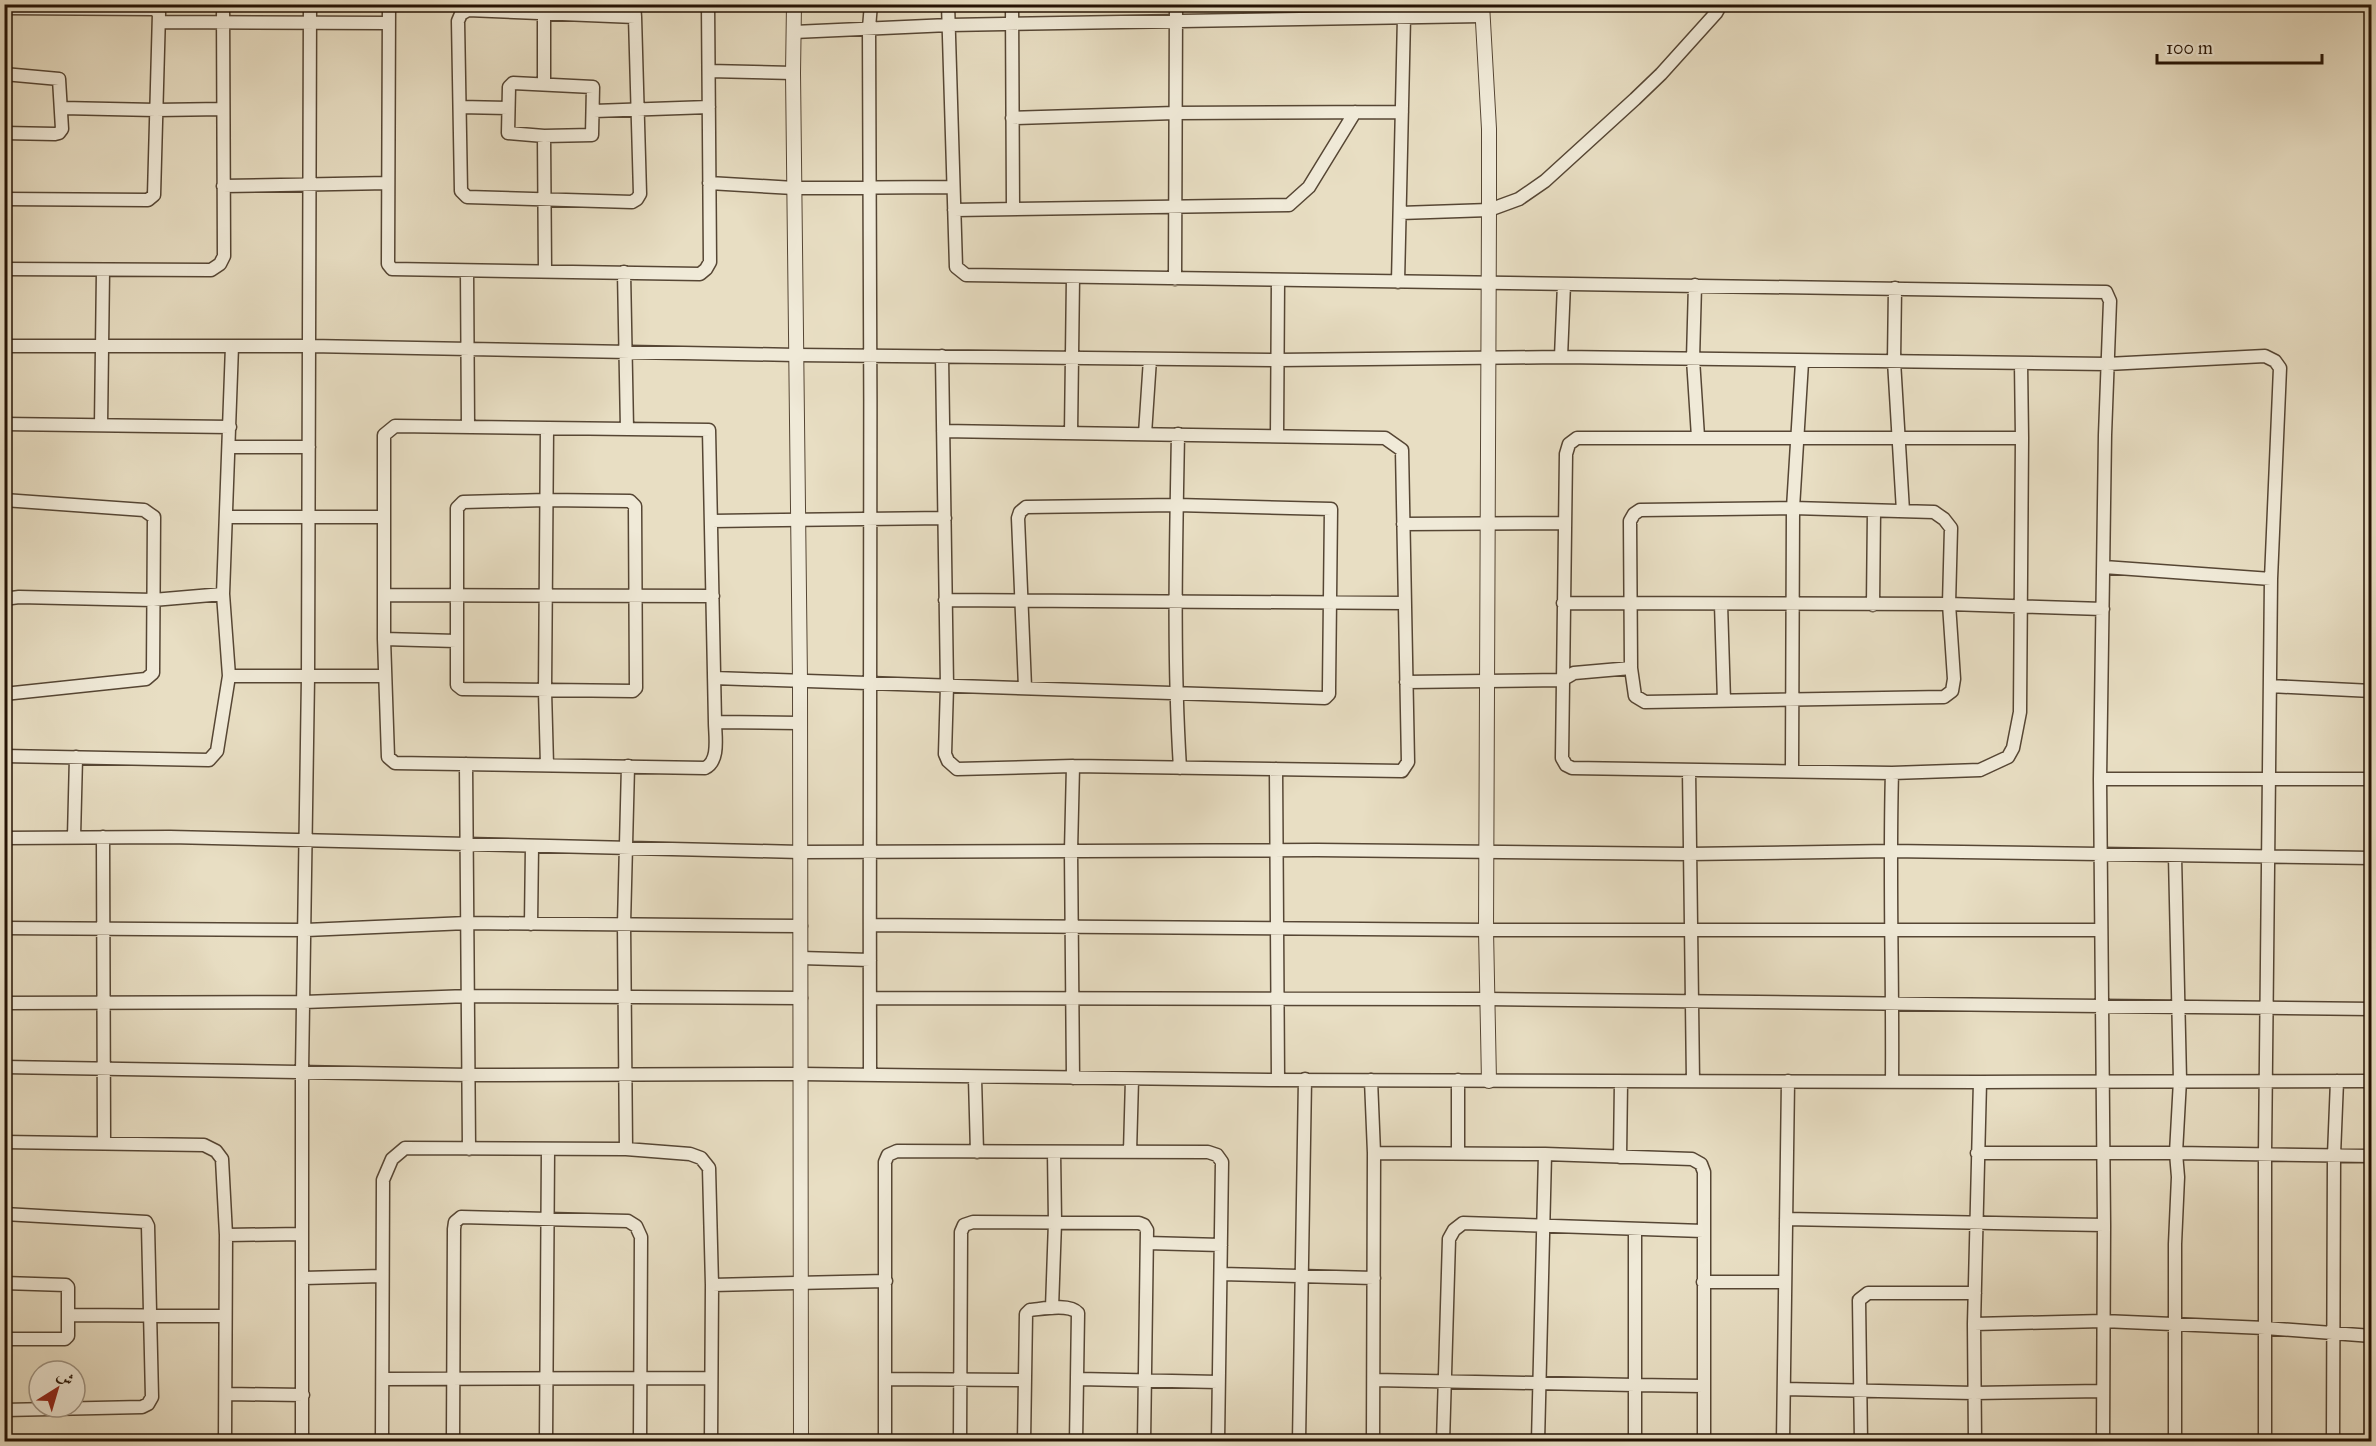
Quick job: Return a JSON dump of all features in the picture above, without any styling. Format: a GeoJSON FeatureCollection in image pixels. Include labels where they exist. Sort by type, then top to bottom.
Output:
{"type":"FeatureCollection","features":[{"type":"Feature","properties":{"kind":"street"},"geometry":{"type":"LineString","coordinates":[[4,269],[211,270],[220,264],[224,256],[223,4]]}},
{"type":"Feature","properties":{"kind":"street"},"geometry":{"type":"LineString","coordinates":[[302,1442],[302,1071],[306,930],[308,677],[310,4]]}},
{"type":"Feature","properties":{"kind":"street"},"geometry":{"type":"LineString","coordinates":[[389,4],[388,264],[392,269],[700,274],[710,262],[708,4]]}},
{"type":"Feature","properties":{"kind":"street"},"geometry":{"type":"LineString","coordinates":[[794,4],[800,681],[801,1442]]}},
{"type":"Feature","properties":{"kind":"street"},"geometry":{"type":"LineString","coordinates":[[870,1075],[869,28],[871,4]]}},
{"type":"Feature","properties":{"kind":"street"},"geometry":{"type":"LineString","coordinates":[[948,4],[956,267],[966,275],[2106,292],[2110,301],[2100,779],[2104,1225],[2103,1442]]}},
{"type":"Feature","properties":{"kind":"street"},"geometry":{"type":"LineString","coordinates":[[1012,4],[1012,209]]}},
{"type":"Feature","properties":{"kind":"street"},"geometry":{"type":"LineString","coordinates":[[1175,279],[1176,4]]}},
{"type":"Feature","properties":{"kind":"street"},"geometry":{"type":"LineString","coordinates":[[1400,213],[1489,210],[1519,199],[1545,181],[1661,74],[1716,13],[1721,4]]}},
{"type":"Feature","properties":{"kind":"street"},"geometry":{"type":"LineString","coordinates":[[4,8],[154,9],[159,13],[154,195],[148,200],[4,199]]}},
{"type":"Feature","properties":{"kind":"street"},"geometry":{"type":"LineString","coordinates":[[544,8],[544,84]]}},
{"type":"Feature","properties":{"kind":"street"},"geometry":{"type":"LineString","coordinates":[[544,8],[634,11],[640,194],[632,202],[467,197],[460,191],[459,21],[461,14],[468,10],[544,8]]}},
{"type":"Feature","properties":{"kind":"street"},"geometry":{"type":"LineString","coordinates":[[794,32],[949,25],[1404,17],[1482,10],[1489,129],[1486,930],[1489,1081]]}},
{"type":"Feature","properties":{"kind":"street"},"geometry":{"type":"LineString","coordinates":[[1398,282],[1404,17]]}},
{"type":"Feature","properties":{"kind":"street"},"geometry":{"type":"LineString","coordinates":[[159,22],[388,23]]}},
{"type":"Feature","properties":{"kind":"street"},"geometry":{"type":"LineString","coordinates":[[709,71],[793,73]]}},
{"type":"Feature","properties":{"kind":"street"},"geometry":{"type":"LineString","coordinates":[[4,74],[58,79],[62,108],[62,129],[59,133],[4,133]]}},
{"type":"Feature","properties":{"kind":"street"},"geometry":{"type":"LineString","coordinates":[[510,84],[591,85],[595,89],[594,132],[590,136],[508,133],[508,108],[510,84]]}},
{"type":"Feature","properties":{"kind":"street"},"geometry":{"type":"LineString","coordinates":[[460,107],[508,108]]}},
{"type":"Feature","properties":{"kind":"street"},"geometry":{"type":"LineString","coordinates":[[594,111],[709,107]]}},
{"type":"Feature","properties":{"kind":"street"},"geometry":{"type":"LineString","coordinates":[[62,108],[156,110],[223,108]]}},
{"type":"Feature","properties":{"kind":"street"},"geometry":{"type":"LineString","coordinates":[[954,210],[1289,205],[1309,187],[1355,112]]}},
{"type":"Feature","properties":{"kind":"street"},"geometry":{"type":"LineString","coordinates":[[1012,118],[1175,113],[1402,112]]}},
{"type":"Feature","properties":{"kind":"street"},"geometry":{"type":"LineString","coordinates":[[544,136],[544,271]]}},
{"type":"Feature","properties":{"kind":"street"},"geometry":{"type":"LineString","coordinates":[[223,186],[388,183]]}},
{"type":"Feature","properties":{"kind":"street"},"geometry":{"type":"LineString","coordinates":[[709,183],[794,188],[954,187]]}},
{"type":"Feature","properties":{"kind":"street"},"geometry":{"type":"LineString","coordinates":[[101,425],[103,271]]}},
{"type":"Feature","properties":{"kind":"street"},"geometry":{"type":"LineString","coordinates":[[467,271],[468,427]]}},
{"type":"Feature","properties":{"kind":"street"},"geometry":{"type":"LineString","coordinates":[[624,272],[627,429]]}},
{"type":"Feature","properties":{"kind":"street"},"geometry":{"type":"LineString","coordinates":[[1071,433],[1073,278]]}},
{"type":"Feature","properties":{"kind":"street"},"geometry":{"type":"LineString","coordinates":[[1277,436],[1278,280]]}},
{"type":"Feature","properties":{"kind":"street"},"geometry":{"type":"LineString","coordinates":[[1562,357],[1564,284]]}},
{"type":"Feature","properties":{"kind":"street"},"geometry":{"type":"LineString","coordinates":[[1695,285],[1693,359],[1698,436]]}},
{"type":"Feature","properties":{"kind":"street"},"geometry":{"type":"LineString","coordinates":[[1895,288],[1894,361],[1903,511]]}},
{"type":"Feature","properties":{"kind":"street"},"geometry":{"type":"LineString","coordinates":[[4,346],[310,346],[1150,359],[1562,357],[1802,362],[2107,364],[2265,356],[2275,361],[2280,368],[2271,579],[2265,1154],[2265,1442]]}},
{"type":"Feature","properties":{"kind":"street"},"geometry":{"type":"LineString","coordinates":[[4,756],[209,760],[217,751],[229,676],[223,594],[232,346]]}},
{"type":"Feature","properties":{"kind":"street"},"geometry":{"type":"LineString","coordinates":[[942,356],[945,600],[947,686],[945,754],[948,761],[957,769],[1073,766],[1402,771],[1408,762],[1402,450],[1394,442],[1385,438],[943,431]]}},
{"type":"Feature","properties":{"kind":"street"},"geometry":{"type":"LineString","coordinates":[[1145,434],[1150,359]]}},
{"type":"Feature","properties":{"kind":"street"},"geometry":{"type":"LineString","coordinates":[[1792,771],[1793,508],[1802,362]]}},
{"type":"Feature","properties":{"kind":"street"},"geometry":{"type":"LineString","coordinates":[[2021,363],[2022,438],[2020,712],[2013,748],[2008,757],[2000,763],[1980,770],[1892,772],[1572,768],[1566,765],[1562,758],[1562,680],[1566,454],[1569,444],[1578,438],[1698,436],[2022,438]]}},
{"type":"Feature","properties":{"kind":"street"},"geometry":{"type":"LineString","coordinates":[[4,424],[230,427]]}},
{"type":"Feature","properties":{"kind":"street"},"geometry":{"type":"LineString","coordinates":[[395,426],[468,427],[709,430],[715,722],[714,761],[710,766],[705,768],[395,763],[390,761],[384,676],[384,435],[388,429],[395,426]]}},
{"type":"Feature","properties":{"kind":"street"},"geometry":{"type":"LineString","coordinates":[[547,428],[545,691],[547,765]]}},
{"type":"Feature","properties":{"kind":"street"},"geometry":{"type":"LineString","coordinates":[[1178,434],[1174,601],[1180,768]]}},
{"type":"Feature","properties":{"kind":"street"},"geometry":{"type":"LineString","coordinates":[[229,447],[309,447]]}},
{"type":"Feature","properties":{"kind":"street"},"geometry":{"type":"LineString","coordinates":[[4,500],[148,511],[154,517],[153,673],[147,679],[4,694]]}},
{"type":"Feature","properties":{"kind":"street"},"geometry":{"type":"LineString","coordinates":[[546,500],[630,501],[635,506],[635,690],[462,689],[457,685],[456,594],[457,508],[459,504],[546,500]]}},
{"type":"Feature","properties":{"kind":"street"},"geometry":{"type":"LineString","coordinates":[[714,678],[1325,698],[1329,694],[1331,509],[1176,505],[1026,507],[1020,512],[1018,518],[1025,687]]}},
{"type":"Feature","properties":{"kind":"street"},"geometry":{"type":"LineString","coordinates":[[1793,508],[1874,511],[1934,512],[1951,528],[1949,604],[1954,679],[1952,691],[1944,697],[1793,700],[1645,702],[1635,696],[1631,668],[1630,521],[1634,514],[1640,510],[1793,508]]}},
{"type":"Feature","properties":{"kind":"street"},"geometry":{"type":"LineString","coordinates":[[1873,605],[1874,511]]}},
{"type":"Feature","properties":{"kind":"street"},"geometry":{"type":"LineString","coordinates":[[226,517],[383,517]]}},
{"type":"Feature","properties":{"kind":"street"},"geometry":{"type":"LineString","coordinates":[[712,521],[945,518]]}},
{"type":"Feature","properties":{"kind":"street"},"geometry":{"type":"LineString","coordinates":[[1403,524],[1564,523]]}},
{"type":"Feature","properties":{"kind":"street"},"geometry":{"type":"LineString","coordinates":[[2104,567],[2271,579]]}},
{"type":"Feature","properties":{"kind":"street"},"geometry":{"type":"LineString","coordinates":[[4,599],[19,597],[153,600],[223,594]]}},
{"type":"Feature","properties":{"kind":"street"},"geometry":{"type":"LineString","coordinates":[[384,595],[713,596]]}},
{"type":"Feature","properties":{"kind":"street"},"geometry":{"type":"LineString","coordinates":[[945,600],[1405,603]]}},
{"type":"Feature","properties":{"kind":"street"},"geometry":{"type":"LineString","coordinates":[[1563,603],[1949,604],[2103,609]]}},
{"type":"Feature","properties":{"kind":"street"},"geometry":{"type":"LineString","coordinates":[[1721,604],[1724,701]]}},
{"type":"Feature","properties":{"kind":"street"},"geometry":{"type":"LineString","coordinates":[[384,639],[456,641]]}},
{"type":"Feature","properties":{"kind":"street"},"geometry":{"type":"LineString","coordinates":[[1406,681],[1562,680],[1574,673],[1631,668]]}},
{"type":"Feature","properties":{"kind":"street"},"geometry":{"type":"LineString","coordinates":[[229,676],[384,676]]}},
{"type":"Feature","properties":{"kind":"street"},"geometry":{"type":"LineString","coordinates":[[2270,687],[2372,691]]}},
{"type":"Feature","properties":{"kind":"street"},"geometry":{"type":"LineString","coordinates":[[715,722],[799,723]]}},
{"type":"Feature","properties":{"kind":"street"},"geometry":{"type":"LineString","coordinates":[[74,837],[76,757]]}},
{"type":"Feature","properties":{"kind":"street"},"geometry":{"type":"LineString","coordinates":[[466,764],[469,1149]]}},
{"type":"Feature","properties":{"kind":"street"},"geometry":{"type":"LineString","coordinates":[[626,1149],[624,924],[628,766]]}},
{"type":"Feature","properties":{"kind":"street"},"geometry":{"type":"LineString","coordinates":[[1073,766],[1071,851],[1073,1078]]}},
{"type":"Feature","properties":{"kind":"street"},"geometry":{"type":"LineString","coordinates":[[1276,769],[1278,1080]]}},
{"type":"Feature","properties":{"kind":"street"},"geometry":{"type":"LineString","coordinates":[[1689,770],[1688,854],[1693,1081]]}},
{"type":"Feature","properties":{"kind":"street"},"geometry":{"type":"LineString","coordinates":[[1892,772],[1890,851],[1892,1082]]}},
{"type":"Feature","properties":{"kind":"street"},"geometry":{"type":"LineString","coordinates":[[2100,779],[2372,779]]}},
{"type":"Feature","properties":{"kind":"street"},"geometry":{"type":"LineString","coordinates":[[103,837],[104,1143]]}},
{"type":"Feature","properties":{"kind":"street"},"geometry":{"type":"LineString","coordinates":[[4,838],[103,837],[800,852],[1275,850],[1688,854],[1890,851],[2372,858]]}},
{"type":"Feature","properties":{"kind":"street"},"geometry":{"type":"LineString","coordinates":[[531,924],[532,846]]}},
{"type":"Feature","properties":{"kind":"street"},"geometry":{"type":"LineString","coordinates":[[2175,856],[2180,1006],[2180,1080],[2176,1153],[2178,1177],[2175,1442]]}},
{"type":"Feature","properties":{"kind":"street"},"geometry":{"type":"LineString","coordinates":[[4,928],[306,930],[467,923],[801,926]]}},
{"type":"Feature","properties":{"kind":"street"},"geometry":{"type":"LineString","coordinates":[[870,925],[1486,930],[2101,930]]}},
{"type":"Feature","properties":{"kind":"street"},"geometry":{"type":"LineString","coordinates":[[801,958],[870,960]]}},
{"type":"Feature","properties":{"kind":"street"},"geometry":{"type":"LineString","coordinates":[[4,1003],[304,1002],[469,996],[801,999]]}},
{"type":"Feature","properties":{"kind":"street"},"geometry":{"type":"LineString","coordinates":[[870,998],[1487,999],[2102,1004],[2372,1009]]}},
{"type":"Feature","properties":{"kind":"street"},"geometry":{"type":"LineString","coordinates":[[4,1067],[470,1075],[801,1074],[975,1078],[1278,1080],[2372,1081]]}},
{"type":"Feature","properties":{"kind":"street"},"geometry":{"type":"LineString","coordinates":[[975,1078],[977,1152]]}},
{"type":"Feature","properties":{"kind":"street"},"geometry":{"type":"LineString","coordinates":[[1130,1152],[1132,1079]]}},
{"type":"Feature","properties":{"kind":"street"},"geometry":{"type":"LineString","coordinates":[[1299,1442],[1305,1079]]}},
{"type":"Feature","properties":{"kind":"street"},"geometry":{"type":"LineString","coordinates":[[1371,1080],[1374,1153],[1373,1442]]}},
{"type":"Feature","properties":{"kind":"street"},"geometry":{"type":"LineString","coordinates":[[1458,1080],[1458,1154]]}},
{"type":"Feature","properties":{"kind":"street"},"geometry":{"type":"LineString","coordinates":[[1783,1442],[1788,1081]]}},
{"type":"Feature","properties":{"kind":"street"},"geometry":{"type":"LineString","coordinates":[[2333,1442],[2334,1155],[2337,1081]]}},
{"type":"Feature","properties":{"kind":"street"},"geometry":{"type":"LineString","coordinates":[[1620,1157],[1621,1082]]}},
{"type":"Feature","properties":{"kind":"street"},"geometry":{"type":"LineString","coordinates":[[1975,1442],[1974,1324],[1980,1082]]}},
{"type":"Feature","properties":{"kind":"street"},"geometry":{"type":"LineString","coordinates":[[4,1142],[204,1145],[216,1152],[222,1159],[226,1235],[225,1442]]}},
{"type":"Feature","properties":{"kind":"street"},"geometry":{"type":"LineString","coordinates":[[382,1442],[383,1180],[392,1159],[405,1148],[626,1149],[690,1154],[701,1158],[709,1168],[712,1285],[711,1442]]}},
{"type":"Feature","properties":{"kind":"street"},"geometry":{"type":"LineString","coordinates":[[546,1442],[548,1150]]}},
{"type":"Feature","properties":{"kind":"street"},"geometry":{"type":"LineString","coordinates":[[885,1442],[885,1162],[888,1155],[897,1150],[1208,1152],[1217,1155],[1222,1162],[1218,1442]]}},
{"type":"Feature","properties":{"kind":"street"},"geometry":{"type":"LineString","coordinates":[[1052,1308],[1055,1222],[1054,1152]]}},
{"type":"Feature","properties":{"kind":"street"},"geometry":{"type":"LineString","coordinates":[[1374,1153],[1545,1154],[1692,1159],[1701,1164],[1704,1172],[1704,1442]]}},
{"type":"Feature","properties":{"kind":"street"},"geometry":{"type":"LineString","coordinates":[[1977,1153],[2372,1156]]}},
{"type":"Feature","properties":{"kind":"street"},"geometry":{"type":"LineString","coordinates":[[1538,1442],[1545,1154]]}},
{"type":"Feature","properties":{"kind":"street"},"geometry":{"type":"LineString","coordinates":[[4,1214],[146,1222],[148,1226],[152,1397],[148,1404],[142,1407],[4,1410]]}},
{"type":"Feature","properties":{"kind":"street"},"geometry":{"type":"LineString","coordinates":[[453,1442],[455,1222],[461,1217],[628,1221],[636,1226],[641,1237],[640,1442]]}},
{"type":"Feature","properties":{"kind":"street"},"geometry":{"type":"LineString","coordinates":[[1786,1219],[2104,1225]]}},
{"type":"Feature","properties":{"kind":"street"},"geometry":{"type":"LineString","coordinates":[[960,1442],[958,1380],[961,1232],[964,1225],[973,1222],[1139,1223],[1144,1225],[1147,1230],[1144,1442]]}},
{"type":"Feature","properties":{"kind":"street"},"geometry":{"type":"LineString","coordinates":[[1443,1442],[1449,1239],[1454,1230],[1463,1223],[1703,1231]]}},
{"type":"Feature","properties":{"kind":"street"},"geometry":{"type":"LineString","coordinates":[[1635,1230],[1635,1442]]}},
{"type":"Feature","properties":{"kind":"street"},"geometry":{"type":"LineString","coordinates":[[226,1235],[302,1234]]}},
{"type":"Feature","properties":{"kind":"street"},"geometry":{"type":"LineString","coordinates":[[1147,1243],[1221,1245]]}},
{"type":"Feature","properties":{"kind":"street"},"geometry":{"type":"LineString","coordinates":[[1221,1274],[1374,1278]]}},
{"type":"Feature","properties":{"kind":"street"},"geometry":{"type":"LineString","coordinates":[[303,1278],[382,1276]]}},
{"type":"Feature","properties":{"kind":"street"},"geometry":{"type":"LineString","coordinates":[[712,1285],[886,1281]]}},
{"type":"Feature","properties":{"kind":"street"},"geometry":{"type":"LineString","coordinates":[[1703,1282],[1785,1282]]}},
{"type":"Feature","properties":{"kind":"street"},"geometry":{"type":"LineString","coordinates":[[4,1283],[66,1285],[68,1315],[68,1336],[65,1339],[4,1339]]}},
{"type":"Feature","properties":{"kind":"street"},"geometry":{"type":"LineString","coordinates":[[1861,1442],[1859,1300],[1862,1296],[1868,1293],[1975,1293]]}},
{"type":"Feature","properties":{"kind":"street"},"geometry":{"type":"LineString","coordinates":[[1024,1442],[1026,1314],[1030,1310],[1073,1308],[1078,1313],[1076,1442]]}},
{"type":"Feature","properties":{"kind":"street"},"geometry":{"type":"LineString","coordinates":[[68,1315],[225,1316]]}},
{"type":"Feature","properties":{"kind":"street"},"geometry":{"type":"LineString","coordinates":[[1974,1324],[2103,1322],[2265,1328],[2372,1336]]}},
{"type":"Feature","properties":{"kind":"street"},"geometry":{"type":"LineString","coordinates":[[383,1379],[710,1378]]}},
{"type":"Feature","properties":{"kind":"street"},"geometry":{"type":"LineString","coordinates":[[886,1379],[1025,1380]]}},
{"type":"Feature","properties":{"kind":"street"},"geometry":{"type":"LineString","coordinates":[[1078,1379],[1218,1382]]}},
{"type":"Feature","properties":{"kind":"street"},"geometry":{"type":"LineString","coordinates":[[1375,1380],[1703,1386]]}},
{"type":"Feature","properties":{"kind":"street"},"geometry":{"type":"LineString","coordinates":[[1784,1389],[1974,1394],[2103,1391]]}},
{"type":"Feature","properties":{"kind":"street"},"geometry":{"type":"LineString","coordinates":[[226,1394],[303,1395]]}}]}
